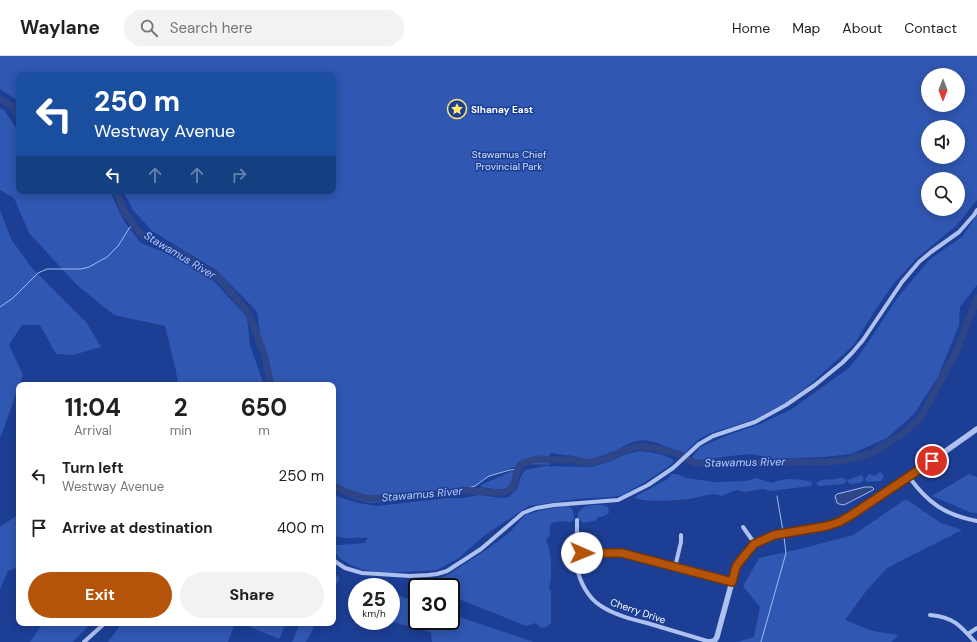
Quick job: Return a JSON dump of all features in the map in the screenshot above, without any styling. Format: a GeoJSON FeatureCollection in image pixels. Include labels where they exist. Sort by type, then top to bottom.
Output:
{"type":"FeatureCollection","features":[{"type":"Feature","properties":{"kind":"street"},"geometry":{"type":"LineString","coordinates":[[336,562],[345,568],[362,574],[410,576],[438,574],[447,571],[481,549],[523,514],[536,508],[554,505],[618,500],[648,485],[679,463],[699,444],[713,436],[755,422],[786,405],[842,363],[863,340],[902,282],[919,262],[959,232],[977,210]]}},
{"type":"Feature","properties":{"kind":"street"},"geometry":{"type":"LineString","coordinates":[[715,640],[736,567],[754,544],[774,535],[827,526],[839,522],[909,477],[977,429]]}},
{"type":"Feature","properties":{"kind":"street"},"geometry":{"type":"LineString","coordinates":[[909,477],[935,506],[952,514],[977,521]]}},
{"type":"Feature","properties":{"kind":"street","name":"Cherry Drive"},"geometry":{"type":"LineString","coordinates":[[577,520],[578,574],[586,591],[600,606],[624,616],[707,641],[715,640]]}},
{"type":"Feature","properties":{"kind":"street"},"geometry":{"type":"LineString","coordinates":[[743,527],[754,544]]}},
{"type":"Feature","properties":{"kind":"street"},"geometry":{"type":"LineString","coordinates":[[675,567],[681,542],[681,534]]}},
{"type":"Feature","properties":{"kind":"street"},"geometry":{"type":"LineString","coordinates":[[577,553],[622,553],[732,582]]}},
{"type":"Feature","properties":{"kind":"street"},"geometry":{"type":"LineString","coordinates":[[930,616],[940,616],[949,619],[959,625],[975,642]]}},
{"type":"Feature","properties":{"kind":"street"},"geometry":{"type":"LineString","coordinates":[[84,642],[102,626]]}},
{"type":"Feature","properties":{"kind":"street"},"geometry":{"type":"LineString","coordinates":[[968,634],[977,628]]}},
{"type":"Feature","properties":{"kind":"green space","name":"Stawamus Chief Provincial Park"},"geometry":{"type":"Polygon","coordinates":[[[0,56],[977,56],[977,200],[965,215],[965,172],[921,172],[921,216],[964,216],[957,225],[916,259],[894,283],[853,346],[809,385],[784,404],[755,419],[711,433],[699,439],[685,453],[658,443],[644,440],[632,442],[617,450],[588,460],[573,456],[550,453],[550,465],[528,464],[511,468],[484,479],[475,486],[453,496],[419,497],[394,502],[368,503],[349,497],[336,489],[336,382],[270,382],[264,354],[256,342],[254,335],[260,334],[257,312],[216,270],[152,231],[133,210],[124,194],[336,194],[336,72],[16,72],[16,101],[0,89],[0,56]]]}},
{"type":"Feature","properties":{"kind":"green space"},"geometry":{"type":"Polygon","coordinates":[[[0,108],[5,111],[16,128],[16,194],[111,194],[125,223],[141,243],[181,259],[209,276],[247,317],[250,345],[263,382],[178,382],[165,326],[114,315],[77,285],[29,233],[14,198],[0,190],[0,108]]]}},
{"type":"Feature","properties":{"kind":"green space"},"geometry":{"type":"Polygon","coordinates":[[[0,210],[11,239],[32,268],[86,322],[101,347],[73,355],[56,354],[40,325],[22,325],[9,345],[23,375],[20,382],[16,382],[16,394],[0,436],[0,210]]]}},
{"type":"Feature","properties":{"kind":"green space"},"geometry":{"type":"Polygon","coordinates":[[[977,215],[977,285],[960,307],[959,325],[938,377],[914,414],[887,438],[851,454],[824,457],[774,459],[752,454],[697,461],[692,457],[700,447],[760,424],[792,409],[850,367],[898,297],[930,259],[962,237],[977,215]]]}},
{"type":"Feature","properties":{"kind":"green space"},"geometry":{"type":"Polygon","coordinates":[[[640,451],[663,455],[674,461],[650,479],[623,495],[576,499],[529,506],[485,535],[459,558],[437,570],[385,573],[361,569],[339,558],[336,553],[336,545],[365,543],[368,538],[336,536],[336,496],[358,503],[377,506],[447,498],[463,498],[479,495],[502,498],[509,497],[517,489],[521,476],[525,470],[545,466],[591,467],[606,463],[627,454],[640,451]]]}},
{"type":"Feature","properties":{"kind":"green space"},"geometry":{"type":"Polygon","coordinates":[[[512,471],[514,473],[512,480],[510,485],[506,488],[498,489],[481,487],[481,485],[512,471]]]}},
{"type":"Feature","properties":{"kind":"green space"},"geometry":{"type":"Polygon","coordinates":[[[880,472],[884,477],[881,481],[867,482],[865,479],[869,474],[875,476],[880,472]]]}},
{"type":"Feature","properties":{"kind":"green space"},"geometry":{"type":"Polygon","coordinates":[[[672,474],[714,482],[746,481],[756,478],[772,483],[792,479],[812,482],[811,486],[770,491],[763,489],[744,492],[736,490],[722,496],[711,494],[689,499],[664,501],[640,500],[635,498],[636,496],[668,479],[672,474]]]}},
{"type":"Feature","properties":{"kind":"green space"},"geometry":{"type":"Polygon","coordinates":[[[969,474],[977,477],[977,513],[972,513],[932,496],[969,474]]]}},
{"type":"Feature","properties":{"kind":"green space"},"geometry":{"type":"Polygon","coordinates":[[[862,475],[864,480],[860,483],[850,484],[847,480],[862,475]]]}},
{"type":"Feature","properties":{"kind":"green space"},"geometry":{"type":"Polygon","coordinates":[[[841,477],[846,481],[844,484],[818,486],[816,483],[825,479],[837,479],[841,477]]]}},
{"type":"Feature","properties":{"kind":"green space"},"geometry":{"type":"Polygon","coordinates":[[[906,499],[941,523],[962,530],[887,568],[867,590],[845,620],[873,631],[898,635],[892,642],[737,642],[754,637],[760,607],[743,586],[759,558],[853,535],[906,499]]]}},
{"type":"Feature","properties":{"kind":"green space"},"geometry":{"type":"Polygon","coordinates":[[[602,505],[608,507],[609,513],[602,517],[598,517],[595,521],[583,523],[578,519],[578,513],[583,508],[602,505]]]}},
{"type":"Feature","properties":{"kind":"green space"},"geometry":{"type":"Polygon","coordinates":[[[566,506],[572,508],[574,517],[572,522],[554,522],[550,525],[550,534],[546,541],[550,555],[551,570],[549,589],[551,592],[551,623],[547,627],[541,628],[536,623],[526,626],[460,600],[460,578],[440,578],[449,574],[489,548],[510,532],[525,515],[542,510],[566,506]]]}},
{"type":"Feature","properties":{"kind":"green space"},"geometry":{"type":"Polygon","coordinates":[[[16,516],[16,568],[8,571],[0,589],[0,527],[16,516]]]}},
{"type":"Feature","properties":{"kind":"green space"},"geometry":{"type":"Polygon","coordinates":[[[336,575],[340,578],[336,585],[336,575]]]}},
{"type":"Feature","properties":{"kind":"green space"},"geometry":{"type":"Polygon","coordinates":[[[400,596],[408,599],[408,626],[400,624],[400,596]]]}},
{"type":"Feature","properties":{"kind":"green space"},"geometry":{"type":"Polygon","coordinates":[[[460,617],[534,642],[432,642],[431,632],[423,630],[460,630],[460,617]]]}},
{"type":"Feature","properties":{"kind":"green space"},"geometry":{"type":"Polygon","coordinates":[[[41,626],[88,626],[73,642],[30,642],[41,626]]]}},
{"type":"Feature","properties":{"kind":"green space"},"geometry":{"type":"Polygon","coordinates":[[[120,626],[234,626],[228,642],[108,642],[120,626]]]}},
{"type":"Feature","properties":{"kind":"green space"},"geometry":{"type":"Polygon","coordinates":[[[248,626],[285,626],[279,639],[248,626]]]}},
{"type":"Feature","properties":{"kind":"green space"},"geometry":{"type":"Polygon","coordinates":[[[299,626],[314,626],[306,642],[292,642],[299,626]]]}},
{"type":"Feature","properties":{"kind":"shaded area"},"geometry":{"type":"Polygon","coordinates":[[[865,487],[872,487],[874,489],[844,505],[837,503],[835,496],[837,494],[865,487]]]}},
{"type":"Feature","properties":{"kind":"waterway","name":"Stawamus River"},"geometry":{"type":"LineString","coordinates":[[0,99],[12,106],[16,113]]}},
{"type":"Feature","properties":{"kind":"waterway","name":"Stawamus River"},"geometry":{"type":"LineString","coordinates":[[117,194],[125,213],[132,221],[135,228],[144,236],[180,253],[218,277],[248,312],[264,354],[270,382]]}},
{"type":"Feature","properties":{"kind":"waterway"},"geometry":{"type":"LineString","coordinates":[[0,307],[13,298],[38,273],[47,269],[81,269],[89,267],[107,257],[118,246],[130,227],[135,228]]}},
{"type":"Feature","properties":{"kind":"waterway","name":"Stawamus River"},"geometry":{"type":"LineString","coordinates":[[336,487],[368,499],[453,493],[462,490],[501,493],[508,491],[513,487],[520,465],[527,462],[536,459],[569,459],[589,463],[602,460],[636,446],[671,452],[681,455],[696,463],[829,462],[847,460],[872,453],[904,433],[921,417],[957,350],[977,298]]}},
{"type":"Feature","properties":{"kind":"waterway"},"geometry":{"type":"LineString","coordinates":[[462,490],[475,486],[489,476],[518,469]]}},
{"type":"Feature","properties":{"kind":"waterway"},"geometry":{"type":"LineString","coordinates":[[777,496],[783,531]]}},
{"type":"Feature","properties":{"kind":"waterway"},"geometry":{"type":"LineString","coordinates":[[761,642],[786,553],[784,537]]}},
{"type":"Feature","properties":{"kind":"place","name":"Slhanay East"},"geometry":{"type":"Point","coordinates":[457,109]}},
{"type":"Feature","properties":{"kind":"route"},"geometry":{"type":"LineString","coordinates":[[582,553],[622,553],[732,582],[736,567],[754,544],[774,535],[814,529],[839,522],[932,461]]}}]}
